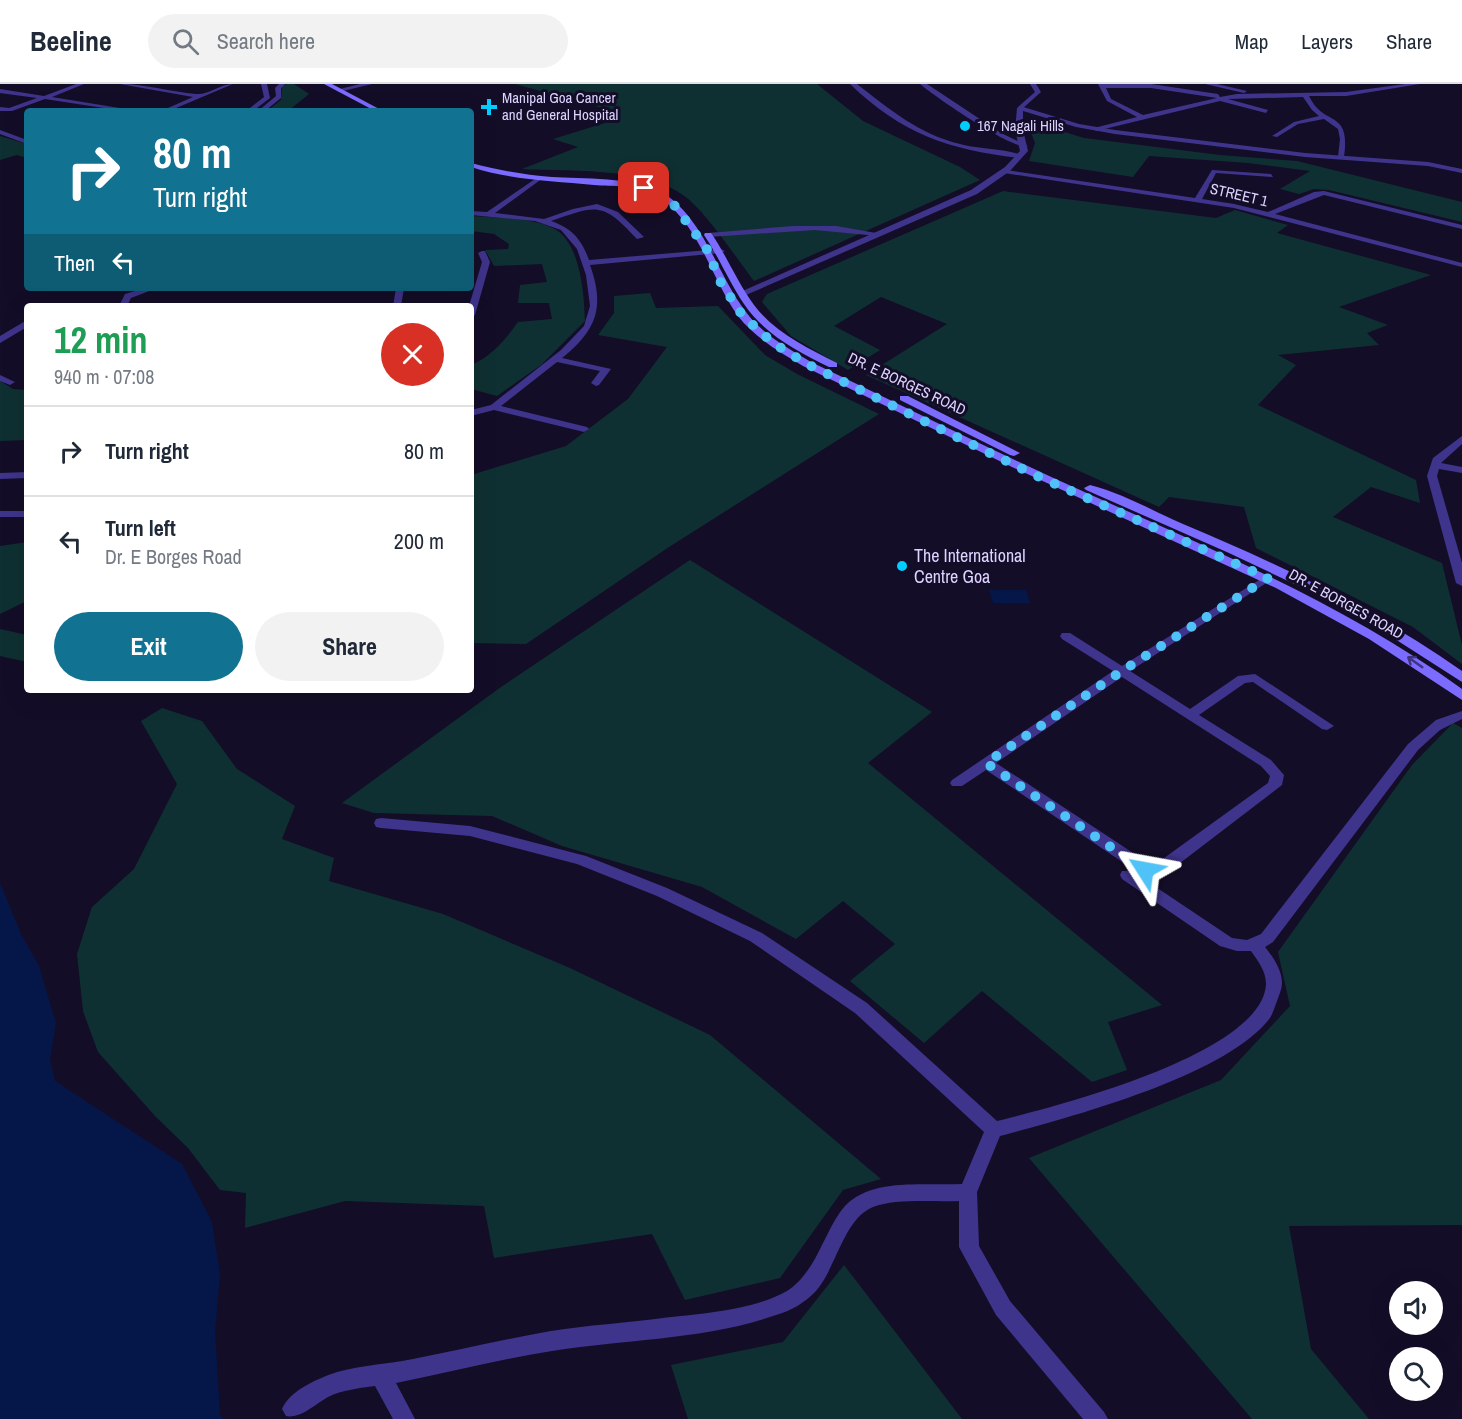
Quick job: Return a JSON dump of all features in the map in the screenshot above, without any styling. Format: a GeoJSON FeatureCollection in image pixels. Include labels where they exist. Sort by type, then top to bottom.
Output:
{"type":"FeatureCollection","features":[{"type":"Feature","properties":{"kind":"main road"},"geometry":{"type":"LineString","coordinates":[[325,87],[339,90],[375,108]]}},
{"type":"Feature","properties":{"kind":"main road"},"geometry":{"type":"LineString","coordinates":[[325,87],[361,108]]}},
{"type":"Feature","properties":{"kind":"main road","name":"DR. E BORGES ROAD"},"geometry":{"type":"LineString","coordinates":[[474,160],[501,168],[626,180],[664,188],[681,200],[708,235],[715,252],[718,278],[742,315],[773,343],[807,364],[1035,475],[1268,578],[1341,616],[1395,648],[1462,696]]}},
{"type":"Feature","properties":{"kind":"main road","name":"DR. E BORGES ROAD"},"geometry":{"type":"LineString","coordinates":[[474,166],[495,172],[620,184],[654,191],[671,201],[715,252],[756,314],[786,340],[822,360],[1036,464],[1278,571],[1354,609],[1410,642],[1462,678]]}},
{"type":"Feature","properties":{"kind":"street"},"geometry":{"type":"LineString","coordinates":[[0,109],[10,110],[81,84]]}},
{"type":"Feature","properties":{"kind":"street"},"geometry":{"type":"LineString","coordinates":[[123,84],[199,96]]}},
{"type":"Feature","properties":{"kind":"street"},"geometry":{"type":"LineString","coordinates":[[171,108],[230,84]]}},
{"type":"Feature","properties":{"kind":"street"},"geometry":{"type":"LineString","coordinates":[[253,108],[267,98],[264,84]]}},
{"type":"Feature","properties":{"kind":"street"},"geometry":{"type":"LineString","coordinates":[[265,108],[279,97],[278,88],[282,84]]}},
{"type":"Feature","properties":{"kind":"street"},"geometry":{"type":"LineString","coordinates":[[339,90],[369,84]]}},
{"type":"Feature","properties":{"kind":"street"},"geometry":{"type":"LineString","coordinates":[[853,84],[910,127],[926,134],[994,153],[1020,156]]}},
{"type":"Feature","properties":{"kind":"street"},"geometry":{"type":"LineString","coordinates":[[922,84],[999,134],[1025,146]]}},
{"type":"Feature","properties":{"kind":"street"},"geometry":{"type":"LineString","coordinates":[[743,293],[974,192],[1006,172],[1020,156],[1025,146],[1019,130],[1020,108],[1038,92],[1032,84]]}},
{"type":"Feature","properties":{"kind":"street"},"geometry":{"type":"LineString","coordinates":[[1208,84],[1264,94]]}},
{"type":"Feature","properties":{"kind":"street"},"geometry":{"type":"LineString","coordinates":[[1096,129],[1140,116],[1222,98],[1264,94],[1365,93],[1417,84]]}},
{"type":"Feature","properties":{"kind":"street"},"geometry":{"type":"LineString","coordinates":[[1140,116],[1109,100],[1102,85],[1161,87],[1222,98],[1266,111]]}},
{"type":"Feature","properties":{"kind":"street"},"geometry":{"type":"LineString","coordinates":[[0,91],[117,108]]}},
{"type":"Feature","properties":{"kind":"street"},"geometry":{"type":"LineString","coordinates":[[1305,95],[1309,107],[1339,125],[1342,130],[1341,157]]}},
{"type":"Feature","properties":{"kind":"street"},"geometry":{"type":"LineString","coordinates":[[1020,108],[1096,129],[1231,147],[1428,164],[1462,171]]}},
{"type":"Feature","properties":{"kind":"street"},"geometry":{"type":"LineString","coordinates":[[1275,136],[1296,123],[1324,117]]}},
{"type":"Feature","properties":{"kind":"street"},"geometry":{"type":"LineString","coordinates":[[0,132],[24,141]]}},
{"type":"Feature","properties":{"kind":"street"},"geometry":{"type":"LineString","coordinates":[[1198,199],[1214,171],[1271,176]]}},
{"type":"Feature","properties":{"kind":"street","name":"STREET 1"},"geometry":{"type":"LineString","coordinates":[[1006,172],[1198,199],[1462,265]]}},
{"type":"Feature","properties":{"kind":"street"},"geometry":{"type":"LineString","coordinates":[[489,214],[540,178]]}},
{"type":"Feature","properties":{"kind":"street"},"geometry":{"type":"LineString","coordinates":[[1268,215],[1324,193],[1426,216],[1462,227]]}},
{"type":"Feature","properties":{"kind":"street"},"geometry":{"type":"LineString","coordinates":[[545,221],[594,204],[604,205],[640,237]]}},
{"type":"Feature","properties":{"kind":"street"},"geometry":{"type":"LineString","coordinates":[[474,213],[545,221],[564,228],[581,249],[594,293],[594,306],[588,327],[556,359],[494,407],[474,412]]}},
{"type":"Feature","properties":{"kind":"street"},"geometry":{"type":"LineString","coordinates":[[708,235],[839,227],[878,234]]}},
{"type":"Feature","properties":{"kind":"street"},"geometry":{"type":"LineString","coordinates":[[586,263],[715,252]]}},
{"type":"Feature","properties":{"kind":"street"},"geometry":{"type":"LineString","coordinates":[[474,304],[486,262],[482,253]]}},
{"type":"Feature","properties":{"kind":"street"},"geometry":{"type":"LineString","coordinates":[[474,282],[481,282]]}},
{"type":"Feature","properties":{"kind":"street"},"geometry":{"type":"LineString","coordinates":[[124,303],[128,296],[144,291]]}},
{"type":"Feature","properties":{"kind":"street"},"geometry":{"type":"LineString","coordinates":[[0,340],[24,325]]}},
{"type":"Feature","properties":{"kind":"street"},"geometry":{"type":"LineString","coordinates":[[556,359],[606,369],[596,383]]}},
{"type":"Feature","properties":{"kind":"street"},"geometry":{"type":"LineString","coordinates":[[0,378],[10,382]]}},
{"type":"Feature","properties":{"kind":"street"},"geometry":{"type":"LineString","coordinates":[[494,407],[584,429]]}},
{"type":"Feature","properties":{"kind":"street"},"geometry":{"type":"LineString","coordinates":[[1462,439],[1437,460],[1432,477],[1459,562],[1462,583]]}},
{"type":"Feature","properties":{"kind":"street"},"geometry":{"type":"LineString","coordinates":[[1435,465],[1462,470]]}},
{"type":"Feature","properties":{"kind":"street"},"geometry":{"type":"LineString","coordinates":[[0,477],[24,475]]}},
{"type":"Feature","properties":{"kind":"street"},"geometry":{"type":"LineString","coordinates":[[0,514],[24,514]]}},
{"type":"Feature","properties":{"kind":"street"},"geometry":{"type":"LineString","coordinates":[[957,783],[1122,671],[1268,578]]}},
{"type":"Feature","properties":{"kind":"street"},"geometry":{"type":"LineString","coordinates":[[986,763],[1145,870],[1154,872],[1162,869],[1275,785],[1277,775],[1266,763],[1066,636]]}},
{"type":"Feature","properties":{"kind":"street"},"geometry":{"type":"LineString","coordinates":[[1191,715],[1242,679],[1255,678],[1327,726]]}},
{"type":"Feature","properties":{"kind":"street"},"geometry":{"type":"LineString","coordinates":[[1127,875],[1226,942],[1241,947],[1256,946],[1268,938],[1413,747],[1431,728],[1450,717],[1462,715]]}},
{"type":"Feature","properties":{"kind":"street"},"geometry":{"type":"LineString","coordinates":[[381,823],[470,831],[581,860],[662,892],[756,937],[861,1008],[994,1130]]}},
{"type":"Feature","properties":{"kind":"street"},"geometry":{"type":"LineString","coordinates":[[994,1130],[1124,1091],[1202,1061],[1255,1024],[1269,1005],[1275,989],[1273,970],[1256,946]]}},
{"type":"Feature","properties":{"kind":"street"},"geometry":{"type":"LineString","coordinates":[[994,1130],[968,1192],[969,1247],[1003,1308],[1098,1419]]}},
{"type":"Feature","properties":{"kind":"street"},"geometry":{"type":"LineString","coordinates":[[293,1409],[328,1385],[349,1378],[381,1375],[553,1341],[666,1327],[777,1306],[795,1297],[814,1281],[851,1213],[865,1202],[881,1197],[968,1192]]}},
{"type":"Feature","properties":{"kind":"street"},"geometry":{"type":"LineString","coordinates":[[381,1375],[404,1419]]}},
{"type":"Feature","properties":{"kind":"green space"},"geometry":{"type":"Polygon","coordinates":[[[294,84],[309,94],[292,108],[271,108],[281,100],[282,86],[294,84]]]}},
{"type":"Feature","properties":{"kind":"green space"},"geometry":{"type":"Polygon","coordinates":[[[515,84],[817,84],[863,121],[960,167],[980,180],[754,281],[704,215],[687,198],[671,188],[652,180],[608,173],[522,169],[578,147],[553,139],[605,123],[592,119],[613,111],[515,84]]]}},
{"type":"Feature","properties":{"kind":"green space"},"geometry":{"type":"Polygon","coordinates":[[[1026,120],[1084,138],[1220,155],[1297,161],[1462,202],[1462,222],[1329,190],[1314,189],[1299,194],[1280,189],[1310,171],[1248,163],[1149,156],[1133,177],[1029,161],[1035,143],[1026,120]]]}},
{"type":"Feature","properties":{"kind":"green space"},"geometry":{"type":"Polygon","coordinates":[[[0,136],[24,143],[24,157],[17,155],[0,160],[0,136]]]}},
{"type":"Feature","properties":{"kind":"green space"},"geometry":{"type":"Polygon","coordinates":[[[1003,191],[1216,218],[1235,210],[1288,225],[1277,233],[1431,275],[1339,307],[1388,325],[1367,333],[1379,345],[1278,355],[1296,365],[1258,405],[1416,480],[1420,503],[1371,487],[1333,517],[1442,563],[1462,645],[1462,664],[1413,627],[1256,548],[1244,507],[1169,497],[1159,507],[866,375],[947,324],[881,297],[834,326],[880,350],[848,370],[791,336],[762,302],[767,294],[1003,191]]]}},
{"type":"Feature","properties":{"kind":"green space"},"geometry":{"type":"Polygon","coordinates":[[[474,216],[544,224],[562,235],[570,245],[579,270],[584,297],[585,321],[541,365],[497,396],[474,390],[474,363],[498,347],[518,322],[552,319],[549,303],[518,303],[520,285],[547,282],[542,264],[494,266],[485,250],[508,249],[509,244],[494,234],[474,231],[474,216]]]}},
{"type":"Feature","properties":{"kind":"green space"},"geometry":{"type":"Polygon","coordinates":[[[650,293],[656,308],[718,306],[765,355],[797,374],[879,414],[669,547],[526,644],[474,643],[474,474],[566,446],[628,399],[667,347],[598,335],[614,313],[614,296],[650,293]]]}},
{"type":"Feature","properties":{"kind":"green space"},"geometry":{"type":"Polygon","coordinates":[[[0,381],[13,389],[24,390],[24,440],[0,441],[0,381]]]}},
{"type":"Feature","properties":{"kind":"green space"},"geometry":{"type":"Polygon","coordinates":[[[24,542],[24,602],[0,614],[0,546],[24,542]]]}},
{"type":"Feature","properties":{"kind":"green space"},"geometry":{"type":"Polygon","coordinates":[[[690,560],[932,712],[868,763],[1162,1005],[1108,1022],[1127,1070],[1092,1082],[982,991],[924,1043],[850,981],[895,944],[843,901],[796,939],[702,887],[562,846],[492,816],[374,813],[342,803],[501,687],[690,560]]]}},
{"type":"Feature","properties":{"kind":"green space"},"geometry":{"type":"Polygon","coordinates":[[[0,629],[24,634],[24,661],[0,656],[0,629]]]}},
{"type":"Feature","properties":{"kind":"green space"},"geometry":{"type":"Polygon","coordinates":[[[162,708],[202,721],[237,769],[295,806],[282,839],[334,858],[329,881],[443,914],[570,968],[710,1035],[881,1179],[843,1190],[780,1278],[685,1300],[652,1234],[494,1258],[484,1206],[345,1201],[245,1228],[246,1193],[220,1190],[188,1148],[155,1116],[98,1052],[83,1011],[77,954],[92,907],[134,869],[177,784],[141,721],[162,708]]]}},
{"type":"Feature","properties":{"kind":"green space"},"geometry":{"type":"Polygon","coordinates":[[[1453,723],[1462,728],[1462,1225],[1289,1226],[1311,1349],[1369,1419],[1252,1419],[1029,1158],[1221,1080],[1290,1006],[1278,952],[1412,765],[1453,723]]]}},
{"type":"Feature","properties":{"kind":"green space"},"geometry":{"type":"Polygon","coordinates":[[[844,1265],[962,1419],[688,1419],[671,1365],[783,1342],[844,1265]]]}},
{"type":"Feature","properties":{"kind":"water"},"geometry":{"type":"Polygon","coordinates":[[[989,590],[1026,590],[1030,603],[993,603],[989,590]]]}},
{"type":"Feature","properties":{"kind":"water"},"geometry":{"type":"Polygon","coordinates":[[[0,883],[21,934],[39,966],[56,1023],[50,1059],[55,1081],[182,1164],[212,1222],[220,1275],[215,1332],[220,1416],[225,1419],[0,1419],[0,883]]]}},
{"type":"Feature","properties":{"kind":"place","name":"Manipal Goa Cancer and General Hospital"},"geometry":{"type":"Point","coordinates":[489,107]}},
{"type":"Feature","properties":{"kind":"place","name":"167 Nagali Hills"},"geometry":{"type":"Point","coordinates":[965,126]}},
{"type":"Feature","properties":{"kind":"place","name":"The International Centre Goa"},"geometry":{"type":"Point","coordinates":[902,566]}},
{"type":"Feature","properties":{"kind":"route"},"geometry":{"type":"LineString","coordinates":[[644,188],[671,201],[709,252],[718,278],[742,315],[773,343],[807,364],[1035,475],[1268,578],[1122,671],[986,763],[1145,870]]}}]}
